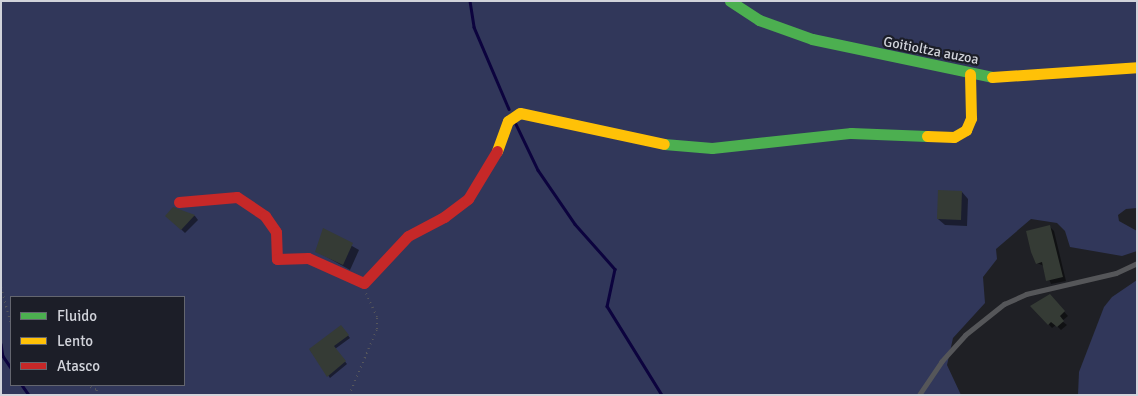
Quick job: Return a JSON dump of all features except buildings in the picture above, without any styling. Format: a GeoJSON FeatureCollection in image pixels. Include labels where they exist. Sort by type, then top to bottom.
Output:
{"type":"FeatureCollection","features":[{"type":"Feature","properties":{"kind":"street","name":"Goitioltza auzoa"},"geometry":{"type":"LineString","coordinates":[[730,1],[759,20],[812,39],[970,74],[1002,78],[1137,67]]}},
{"type":"Feature","properties":{"kind":"street"},"geometry":{"type":"LineString","coordinates":[[179,202],[221,196],[237,198],[265,216],[276,232],[277,259],[308,258],[364,283],[408,236],[444,217],[468,199],[496,153],[508,121],[520,113],[681,148],[712,148],[852,133],[954,137],[966,130],[971,118],[970,74]]}},
{"type":"Feature","properties":{"kind":"lane"},"geometry":{"type":"LineString","coordinates":[[919,395],[941,362],[965,335],[1004,304],[1026,294],[1116,273],[1137,263]]}},
{"type":"Feature","properties":{"kind":"path"},"geometry":{"type":"LineString","coordinates":[[349,395],[377,329],[377,317],[366,299],[364,283]]}},
{"type":"Feature","properties":{"kind":"path"},"geometry":{"type":"LineString","coordinates":[[1,287],[10,321]]}},
{"type":"Feature","properties":{"kind":"path"},"geometry":{"type":"LineString","coordinates":[[88,386],[98,390],[96,395]]}},
{"type":"Feature","properties":{"kind":"shaded area"},"geometry":{"type":"Polygon","coordinates":[[[1,1],[1137,1],[1137,208],[1126,209],[1118,215],[1119,221],[1137,231],[1137,251],[1122,256],[1070,247],[1065,231],[1057,223],[1031,219],[996,249],[997,259],[983,277],[985,303],[953,338],[947,365],[961,395],[1,395],[1,1]]]}},
{"type":"Feature","properties":{"kind":"shaded area"},"geometry":{"type":"Polygon","coordinates":[[[1137,280],[1137,395],[1078,395],[1079,372],[1104,307],[1112,297],[1137,280]]]}},
{"type":"Feature","properties":{"kind":"waterway"},"geometry":{"type":"LineString","coordinates":[[470,1],[474,27],[509,109]]}},
{"type":"Feature","properties":{"kind":"waterway"},"geometry":{"type":"LineString","coordinates":[[516,124],[538,170],[575,224],[615,269],[607,306],[662,395]]}},
{"type":"Feature","properties":{"kind":"waterway"},"geometry":{"type":"LineString","coordinates":[[1,344],[3,356],[10,366]]}},
{"type":"Feature","properties":{"kind":"waterway"},"geometry":{"type":"LineString","coordinates":[[23,386],[29,395]]}},
{"type":"Feature","properties":{"kind":"traffic: fast"},"geometry":{"type":"LineString","coordinates":[[730,1],[759,20],[812,39],[992,77]]}},
{"type":"Feature","properties":{"kind":"traffic: fast"},"geometry":{"type":"LineString","coordinates":[[664,144],[712,148],[851,133],[927,136]]}},
{"type":"Feature","properties":{"kind":"traffic: slow"},"geometry":{"type":"LineString","coordinates":[[992,77],[1137,67]]}},
{"type":"Feature","properties":{"kind":"traffic: slow"},"geometry":{"type":"LineString","coordinates":[[927,136],[954,137],[966,130],[971,118],[970,74]]}},
{"type":"Feature","properties":{"kind":"traffic: slow"},"geometry":{"type":"LineString","coordinates":[[497,151],[508,121],[520,113],[664,144]]}},
{"type":"Feature","properties":{"kind":"traffic: jam"},"geometry":{"type":"LineString","coordinates":[[179,202],[237,197],[265,216],[276,232],[277,259],[308,258],[364,283],[408,236],[444,217],[468,199],[497,151]]}}]}
